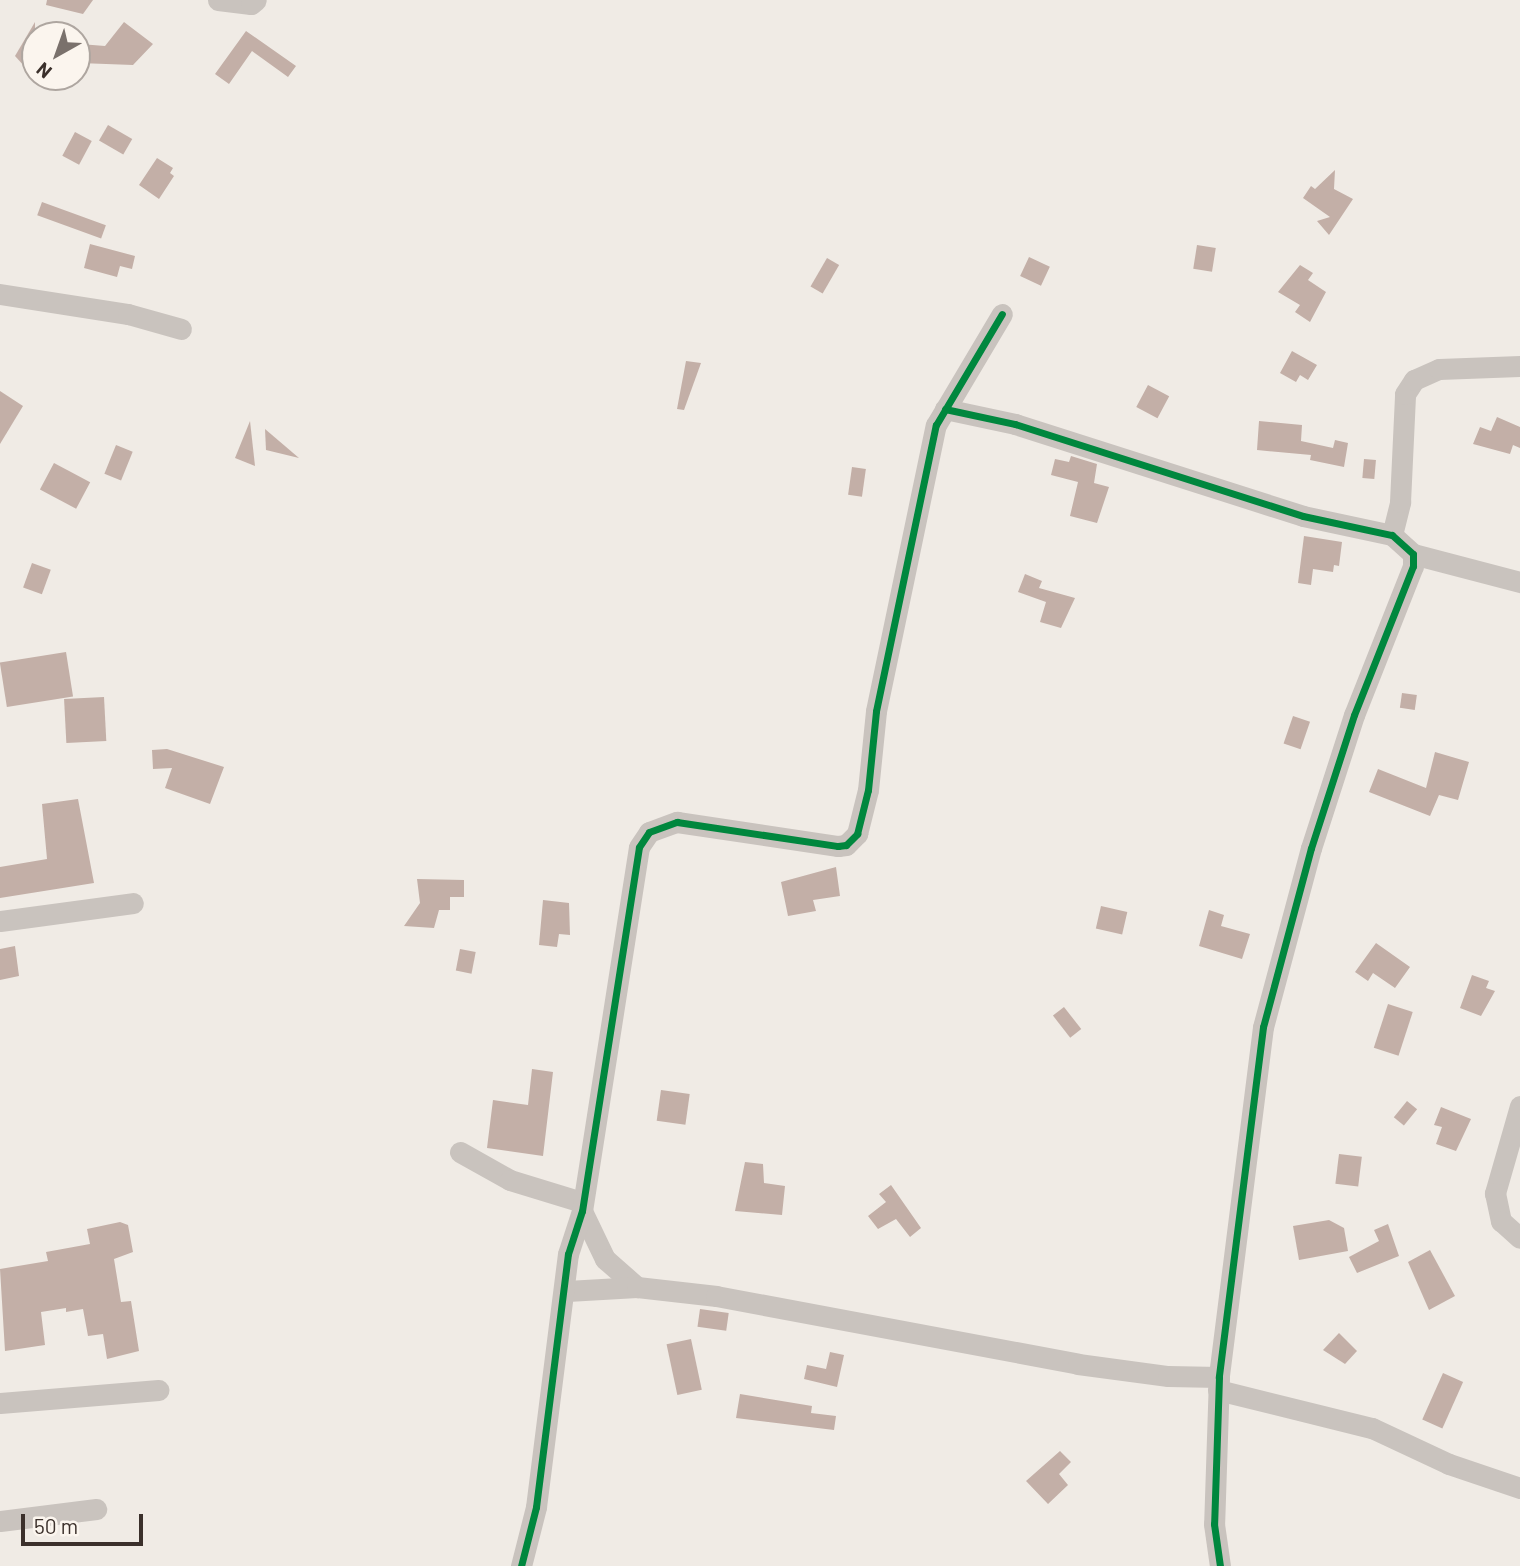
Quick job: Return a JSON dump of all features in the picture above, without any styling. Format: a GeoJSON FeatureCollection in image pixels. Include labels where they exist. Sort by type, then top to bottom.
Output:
{"type":"FeatureCollection","features":[{"type":"Feature","properties":{"kind":"street"},"geometry":{"type":"LineString","coordinates":[[218,0],[251,4],[256,0]]}},
{"type":"Feature","properties":{"kind":"street"},"geometry":{"type":"LineString","coordinates":[[0,294],[128,314],[181,328]]}},
{"type":"Feature","properties":{"kind":"street"},"geometry":{"type":"LineString","coordinates":[[521,1566],[536,1507],[567,1291],[568,1254],[582,1206],[639,847],[649,832],[677,822],[838,846],[846,845],[857,834],[868,790],[876,711],[936,425],[1002,314]]}},
{"type":"Feature","properties":{"kind":"street"},"geometry":{"type":"LineString","coordinates":[[1392,536],[1400,502],[1405,394],[1414,380],[1439,369],[1520,366]]}},
{"type":"Feature","properties":{"kind":"street"},"geometry":{"type":"LineString","coordinates":[[945,409],[1016,424],[1303,516],[1392,536],[1412,554],[1520,582]]}},
{"type":"Feature","properties":{"kind":"street"},"geometry":{"type":"LineString","coordinates":[[1220,1566],[1214,1524],[1218,1383],[1263,1027],[1282,943],[1354,715],[1413,566],[1412,554]]}},
{"type":"Feature","properties":{"kind":"street"},"geometry":{"type":"LineString","coordinates":[[0,922],[133,903]]}},
{"type":"Feature","properties":{"kind":"street"},"geometry":{"type":"LineString","coordinates":[[1520,1106],[1495,1193],[1501,1221],[1520,1238]]}},
{"type":"Feature","properties":{"kind":"street"},"geometry":{"type":"LineString","coordinates":[[460,1152],[510,1180],[582,1206],[605,1259],[637,1287]]}},
{"type":"Feature","properties":{"kind":"street"},"geometry":{"type":"LineString","coordinates":[[567,1291],[637,1287],[729,1298],[1079,1364],[1218,1383],[1371,1428],[1449,1464],[1520,1488]]}},
{"type":"Feature","properties":{"kind":"street"},"geometry":{"type":"LineString","coordinates":[[0,1403],[158,1390]]}},
{"type":"Feature","properties":{"kind":"street"},"geometry":{"type":"LineString","coordinates":[[0,1521],[96,1508]]}},
{"type":"Feature","properties":{"kind":"building"},"geometry":{"type":"Polygon","coordinates":[[[47,0],[93,0],[83,14],[46,5],[47,0]]]}},
{"type":"Feature","properties":{"kind":"building"},"geometry":{"type":"Polygon","coordinates":[[[124,22],[153,44],[133,65],[91,63],[91,45],[105,46],[124,22]]]}},
{"type":"Feature","properties":{"kind":"building"},"geometry":{"type":"Polygon","coordinates":[[[246,31],[296,66],[288,77],[252,51],[229,84],[215,74],[246,31]]]}},
{"type":"Feature","properties":{"kind":"building"},"geometry":{"type":"Polygon","coordinates":[[[21,46],[21,63],[15,56],[21,46]]]}},
{"type":"Feature","properties":{"kind":"building"},"geometry":{"type":"Polygon","coordinates":[[[108,125],[132,139],[123,155],[99,141],[108,125]]]}},
{"type":"Feature","properties":{"kind":"building"},"geometry":{"type":"Polygon","coordinates":[[[75,132],[92,141],[79,165],[62,156],[75,132]]]}},
{"type":"Feature","properties":{"kind":"building"},"geometry":{"type":"Polygon","coordinates":[[[157,158],[173,168],[170,173],[174,176],[159,199],[139,185],[157,158]]]}},
{"type":"Feature","properties":{"kind":"building"},"geometry":{"type":"Polygon","coordinates":[[[1335,170],[1334,189],[1353,199],[1329,235],[1317,221],[1330,217],[1303,198],[1311,186],[1315,189],[1335,170]]]}},
{"type":"Feature","properties":{"kind":"building"},"geometry":{"type":"Polygon","coordinates":[[[42,202],[106,225],[101,238],[37,215],[42,202]]]}},
{"type":"Feature","properties":{"kind":"building"},"geometry":{"type":"Polygon","coordinates":[[[90,244],[135,256],[132,269],[120,266],[117,277],[84,268],[90,244]]]}},
{"type":"Feature","properties":{"kind":"building"},"geometry":{"type":"Polygon","coordinates":[[[1197,245],[1216,248],[1212,272],[1193,269],[1197,245]]]}},
{"type":"Feature","properties":{"kind":"building"},"geometry":{"type":"Polygon","coordinates":[[[1029,257],[1050,267],[1041,286],[1020,276],[1029,257]]]}},
{"type":"Feature","properties":{"kind":"building"},"geometry":{"type":"Polygon","coordinates":[[[827,258],[839,265],[823,294],[810,287],[827,258]]]}},
{"type":"Feature","properties":{"kind":"building"},"geometry":{"type":"Polygon","coordinates":[[[1300,265],[1313,273],[1308,280],[1326,292],[1310,322],[1295,312],[1300,305],[1278,292],[1300,265]]]}},
{"type":"Feature","properties":{"kind":"building"},"geometry":{"type":"Polygon","coordinates":[[[1292,351],[1317,365],[1308,380],[1300,375],[1296,382],[1280,373],[1292,351]]]}},
{"type":"Feature","properties":{"kind":"building"},"geometry":{"type":"Polygon","coordinates":[[[686,361],[701,363],[684,410],[677,409],[686,361]]]}},
{"type":"Feature","properties":{"kind":"building"},"geometry":{"type":"Polygon","coordinates":[[[1148,385],[1169,396],[1157,418],[1136,407],[1148,385]]]}},
{"type":"Feature","properties":{"kind":"building"},"geometry":{"type":"Polygon","coordinates":[[[0,391],[23,406],[0,444],[0,391]]]}},
{"type":"Feature","properties":{"kind":"building"},"geometry":{"type":"Polygon","coordinates":[[[1497,417],[1520,427],[1520,448],[1513,445],[1510,454],[1473,444],[1480,427],[1491,431],[1497,417]]]}},
{"type":"Feature","properties":{"kind":"building"},"geometry":{"type":"Polygon","coordinates":[[[250,421],[255,466],[235,458],[250,421]]]}},
{"type":"Feature","properties":{"kind":"building"},"geometry":{"type":"Polygon","coordinates":[[[1259,421],[1302,425],[1301,441],[1333,448],[1335,440],[1348,443],[1344,467],[1310,460],[1311,455],[1257,450],[1259,421]]]}},
{"type":"Feature","properties":{"kind":"building"},"geometry":{"type":"Polygon","coordinates":[[[265,429],[299,458],[266,450],[265,429]]]}},
{"type":"Feature","properties":{"kind":"building"},"geometry":{"type":"Polygon","coordinates":[[[116,445],[133,452],[121,480],[104,474],[116,445]]]}},
{"type":"Feature","properties":{"kind":"building"},"geometry":{"type":"Polygon","coordinates":[[[1071,456],[1097,464],[1094,483],[1109,487],[1097,523],[1070,516],[1078,482],[1051,475],[1055,459],[1069,462],[1071,456]]]}},
{"type":"Feature","properties":{"kind":"building"},"geometry":{"type":"Polygon","coordinates":[[[1364,459],[1376,460],[1374,479],[1362,478],[1364,459]]]}},
{"type":"Feature","properties":{"kind":"building"},"geometry":{"type":"Polygon","coordinates":[[[54,463],[90,482],[76,509],[40,489],[54,463]]]}},
{"type":"Feature","properties":{"kind":"building"},"geometry":{"type":"Polygon","coordinates":[[[852,467],[866,469],[862,497],[848,495],[852,467]]]}},
{"type":"Feature","properties":{"kind":"building"},"geometry":{"type":"Polygon","coordinates":[[[1304,536],[1342,542],[1339,566],[1334,565],[1333,572],[1313,569],[1311,585],[1298,583],[1304,536]]]}},
{"type":"Feature","properties":{"kind":"building"},"geometry":{"type":"Polygon","coordinates":[[[32,563],[51,570],[42,594],[23,587],[32,563]]]}},
{"type":"Feature","properties":{"kind":"building"},"geometry":{"type":"Polygon","coordinates":[[[1025,574],[1042,581],[1039,588],[1075,598],[1061,628],[1040,622],[1046,602],[1018,592],[1025,574]]]}},
{"type":"Feature","properties":{"kind":"building"},"geometry":{"type":"Polygon","coordinates":[[[66,652],[73,696],[7,707],[0,662],[66,652]]]}},
{"type":"Feature","properties":{"kind":"building"},"geometry":{"type":"Polygon","coordinates":[[[1402,693],[1417,695],[1415,710],[1400,708],[1402,693]]]}},
{"type":"Feature","properties":{"kind":"building"},"geometry":{"type":"Polygon","coordinates":[[[104,697],[106,741],[66,743],[64,699],[104,697]]]}},
{"type":"Feature","properties":{"kind":"building"},"geometry":{"type":"Polygon","coordinates":[[[1293,716],[1310,722],[1301,749],[1284,743],[1293,716]]]}},
{"type":"Feature","properties":{"kind":"building"},"geometry":{"type":"Polygon","coordinates":[[[167,749],[224,767],[210,804],[165,788],[172,768],[153,769],[152,750],[167,749]]]}},
{"type":"Feature","properties":{"kind":"building"},"geometry":{"type":"Polygon","coordinates":[[[1435,752],[1469,762],[1458,800],[1439,795],[1430,816],[1369,792],[1378,769],[1426,788],[1435,752]]]}},
{"type":"Feature","properties":{"kind":"building"},"geometry":{"type":"Polygon","coordinates":[[[78,799],[94,883],[0,898],[0,867],[47,859],[42,804],[78,799]]]}},
{"type":"Feature","properties":{"kind":"building"},"geometry":{"type":"Polygon","coordinates":[[[836,867],[840,896],[813,900],[816,911],[788,916],[781,882],[836,867]]]}},
{"type":"Feature","properties":{"kind":"building"},"geometry":{"type":"Polygon","coordinates":[[[417,879],[464,880],[464,897],[450,897],[450,910],[439,910],[434,928],[404,926],[420,903],[417,879]]]}},
{"type":"Feature","properties":{"kind":"building"},"geometry":{"type":"Polygon","coordinates":[[[543,900],[569,903],[570,935],[559,934],[557,947],[539,945],[543,900]]]}},
{"type":"Feature","properties":{"kind":"building"},"geometry":{"type":"Polygon","coordinates":[[[1101,906],[1127,912],[1122,934],[1096,928],[1101,906]]]}},
{"type":"Feature","properties":{"kind":"building"},"geometry":{"type":"Polygon","coordinates":[[[1209,910],[1224,915],[1221,926],[1250,934],[1242,959],[1199,946],[1209,910]]]}},
{"type":"Feature","properties":{"kind":"building"},"geometry":{"type":"Polygon","coordinates":[[[1376,943],[1410,967],[1395,988],[1373,973],[1368,981],[1355,972],[1376,943]]]}},
{"type":"Feature","properties":{"kind":"building"},"geometry":{"type":"Polygon","coordinates":[[[15,946],[19,976],[0,980],[0,949],[15,946]]]}},
{"type":"Feature","properties":{"kind":"building"},"geometry":{"type":"Polygon","coordinates":[[[460,949],[476,952],[472,974],[456,971],[460,949]]]}},
{"type":"Feature","properties":{"kind":"building"},"geometry":{"type":"Polygon","coordinates":[[[1472,975],[1489,981],[1486,988],[1495,991],[1481,1016],[1460,1008],[1472,975]]]}},
{"type":"Feature","properties":{"kind":"building"},"geometry":{"type":"Polygon","coordinates":[[[1388,1004],[1413,1012],[1399,1056],[1374,1048],[1388,1004]]]}},
{"type":"Feature","properties":{"kind":"building"},"geometry":{"type":"Polygon","coordinates":[[[1064,1007],[1081,1029],[1070,1038],[1053,1016],[1064,1007]]]}},
{"type":"Feature","properties":{"kind":"building"},"geometry":{"type":"Polygon","coordinates":[[[532,1069],[553,1072],[543,1156],[487,1148],[493,1100],[528,1105],[532,1069]]]}},
{"type":"Feature","properties":{"kind":"building"},"geometry":{"type":"Polygon","coordinates":[[[661,1090],[690,1094],[685,1125],[657,1121],[661,1090]]]}},
{"type":"Feature","properties":{"kind":"building"},"geometry":{"type":"Polygon","coordinates":[[[1407,1101],[1417,1109],[1404,1126],[1394,1117],[1407,1101]]]}},
{"type":"Feature","properties":{"kind":"building"},"geometry":{"type":"Polygon","coordinates":[[[1441,1107],[1471,1119],[1456,1151],[1436,1144],[1442,1127],[1434,1125],[1441,1107]]]}},
{"type":"Feature","properties":{"kind":"building"},"geometry":{"type":"Polygon","coordinates":[[[1339,1154],[1362,1157],[1358,1187],[1335,1184],[1339,1154]]]}},
{"type":"Feature","properties":{"kind":"building"},"geometry":{"type":"Polygon","coordinates":[[[745,1162],[763,1164],[764,1183],[785,1186],[782,1215],[735,1211],[745,1162]]]}},
{"type":"Feature","properties":{"kind":"building"},"geometry":{"type":"Polygon","coordinates":[[[891,1185],[921,1228],[910,1237],[896,1219],[878,1229],[868,1216],[886,1202],[879,1194],[891,1185]]]}},
{"type":"Feature","properties":{"kind":"building"},"geometry":{"type":"Polygon","coordinates":[[[1329,1220],[1344,1228],[1348,1251],[1299,1260],[1293,1226],[1329,1220]]]}},
{"type":"Feature","properties":{"kind":"building"},"geometry":{"type":"Polygon","coordinates":[[[120,1222],[128,1225],[133,1252],[114,1259],[121,1302],[131,1301],[139,1351],[107,1359],[103,1334],[88,1336],[83,1309],[66,1312],[66,1308],[41,1312],[45,1345],[5,1351],[0,1269],[48,1261],[46,1252],[90,1244],[87,1229],[120,1222]]]}},
{"type":"Feature","properties":{"kind":"building"},"geometry":{"type":"Polygon","coordinates":[[[1388,1224],[1399,1256],[1357,1273],[1349,1257],[1379,1241],[1374,1230],[1388,1224]]]}},
{"type":"Feature","properties":{"kind":"building"},"geometry":{"type":"Polygon","coordinates":[[[1430,1250],[1455,1296],[1429,1310],[1408,1262],[1430,1250]]]}},
{"type":"Feature","properties":{"kind":"building"},"geometry":{"type":"Polygon","coordinates":[[[700,1309],[729,1313],[726,1331],[697,1327],[700,1309]]]}},
{"type":"Feature","properties":{"kind":"building"},"geometry":{"type":"Polygon","coordinates":[[[1339,1333],[1357,1351],[1345,1364],[1323,1350],[1339,1333]]]}},
{"type":"Feature","properties":{"kind":"building"},"geometry":{"type":"Polygon","coordinates":[[[691,1339],[702,1390],[677,1395],[667,1344],[691,1339]]]}},
{"type":"Feature","properties":{"kind":"building"},"geometry":{"type":"Polygon","coordinates":[[[830,1352],[844,1355],[837,1387],[804,1379],[807,1365],[826,1369],[830,1352]]]}},
{"type":"Feature","properties":{"kind":"building"},"geometry":{"type":"Polygon","coordinates":[[[1443,1373],[1463,1382],[1442,1429],[1422,1420],[1443,1373]]]}},
{"type":"Feature","properties":{"kind":"building"},"geometry":{"type":"Polygon","coordinates":[[[740,1394],[812,1406],[811,1413],[836,1416],[834,1430],[736,1418],[740,1394]]]}},
{"type":"Feature","properties":{"kind":"building"},"geometry":{"type":"Polygon","coordinates":[[[1060,1451],[1071,1462],[1059,1474],[1068,1485],[1048,1504],[1026,1481],[1060,1451]]]}},
{"type":"Feature","properties":{"kind":"cycle path"},"geometry":{"type":"LineString","coordinates":[[521,1566],[536,1507],[568,1254],[582,1211],[639,847],[649,832],[677,822],[838,846],[846,845],[857,834],[868,790],[876,711],[936,425],[1002,314]]}},
{"type":"Feature","properties":{"kind":"cycle path"},"geometry":{"type":"LineString","coordinates":[[945,409],[1015,424],[1303,516],[1392,535],[1413,554],[1413,566],[1354,715],[1311,848],[1263,1027],[1219,1377],[1214,1524],[1220,1566]]}}]}
